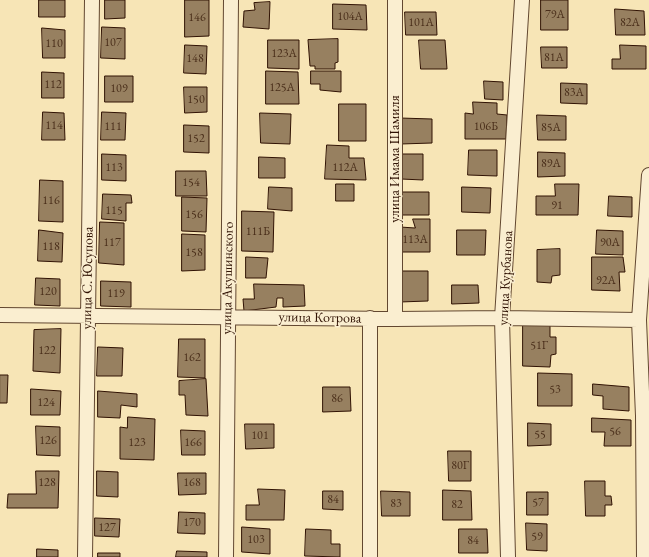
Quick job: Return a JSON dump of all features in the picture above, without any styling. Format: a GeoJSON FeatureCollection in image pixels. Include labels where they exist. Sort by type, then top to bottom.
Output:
{"type":"FeatureCollection","features":[{"type":"Feature","properties":{"kind":"street","name":"улица С. Юсупова"},"geometry":{"type":"LineString","coordinates":[[85,557],[92,0]]}},
{"type":"Feature","properties":{"kind":"street","name":"улица Акушинского"},"geometry":{"type":"LineString","coordinates":[[226,557],[231,0]]}},
{"type":"Feature","properties":{"kind":"street","name":"улица Имама Шамиля"},"geometry":{"type":"LineString","coordinates":[[395,0],[395,319]]}},
{"type":"Feature","properties":{"kind":"street","name":"улица Курбанова"},"geometry":{"type":"LineString","coordinates":[[508,557],[502,318],[522,0]]}},
{"type":"Feature","properties":{"kind":"street"},"geometry":{"type":"LineString","coordinates":[[644,557],[643,416],[639,320],[649,175]]}},
{"type":"Feature","properties":{"kind":"street","name":"улица Котрова"},"geometry":{"type":"LineString","coordinates":[[0,315],[639,320]]}},
{"type":"Feature","properties":{"kind":"street"},"geometry":{"type":"LineString","coordinates":[[370,318],[370,557]]}},
{"type":"Feature","properties":{"kind":"building"},"geometry":{"type":"Polygon","coordinates":[[[39,0],[65,0],[65,17],[39,17],[39,0]]]}},
{"type":"Feature","properties":{"kind":"building"},"geometry":{"type":"Polygon","coordinates":[[[105,0],[125,0],[125,18],[105,19],[105,0]]]}},
{"type":"Feature","properties":{"kind":"building"},"geometry":{"type":"Polygon","coordinates":[[[185,0],[209,0],[209,36],[185,37],[185,0]]]}},
{"type":"Feature","properties":{"kind":"building"},"geometry":{"type":"Polygon","coordinates":[[[541,0],[568,0],[568,30],[541,30],[541,0]]]}},
{"type":"Feature","properties":{"kind":"building"},"geometry":{"type":"Polygon","coordinates":[[[270,2],[269,29],[243,27],[244,11],[255,10],[254,3],[270,2]]]}},
{"type":"Feature","properties":{"kind":"building"},"geometry":{"type":"Polygon","coordinates":[[[333,4],[366,5],[367,30],[333,29],[333,4]]]}},
{"type":"Feature","properties":{"kind":"building"},"geometry":{"type":"Polygon","coordinates":[[[615,9],[644,11],[645,35],[616,35],[615,9]]]}},
{"type":"Feature","properties":{"kind":"building"},"geometry":{"type":"Polygon","coordinates":[[[405,12],[436,12],[437,35],[406,35],[405,12]]]}},
{"type":"Feature","properties":{"kind":"building"},"geometry":{"type":"Polygon","coordinates":[[[102,27],[125,28],[125,59],[101,58],[102,27]]]}},
{"type":"Feature","properties":{"kind":"building"},"geometry":{"type":"Polygon","coordinates":[[[42,28],[65,30],[65,58],[43,58],[42,28]]]}},
{"type":"Feature","properties":{"kind":"building"},"geometry":{"type":"Polygon","coordinates":[[[338,39],[338,62],[335,63],[335,69],[315,69],[315,66],[310,66],[308,40],[338,39]]]}},
{"type":"Feature","properties":{"kind":"building"},"geometry":{"type":"Polygon","coordinates":[[[268,40],[299,40],[299,69],[268,68],[268,40]]]}},
{"type":"Feature","properties":{"kind":"building"},"geometry":{"type":"Polygon","coordinates":[[[419,40],[445,40],[447,69],[421,69],[419,40]]]}},
{"type":"Feature","properties":{"kind":"building"},"geometry":{"type":"Polygon","coordinates":[[[185,45],[207,46],[206,74],[184,73],[185,45]]]}},
{"type":"Feature","properties":{"kind":"building"},"geometry":{"type":"Polygon","coordinates":[[[620,45],[646,46],[646,69],[612,69],[612,59],[620,59],[620,45]]]}},
{"type":"Feature","properties":{"kind":"building"},"geometry":{"type":"Polygon","coordinates":[[[541,47],[567,47],[567,68],[542,68],[541,47]]]}},
{"type":"Feature","properties":{"kind":"building"},"geometry":{"type":"Polygon","coordinates":[[[266,71],[298,72],[299,104],[266,104],[266,71]]]}},
{"type":"Feature","properties":{"kind":"building"},"geometry":{"type":"Polygon","coordinates":[[[311,71],[341,71],[341,92],[320,90],[320,84],[311,84],[311,71]]]}},
{"type":"Feature","properties":{"kind":"building"},"geometry":{"type":"Polygon","coordinates":[[[42,72],[64,73],[64,98],[42,98],[42,72]]]}},
{"type":"Feature","properties":{"kind":"building"},"geometry":{"type":"Polygon","coordinates":[[[105,76],[133,76],[133,102],[105,102],[105,76]]]}},
{"type":"Feature","properties":{"kind":"building"},"geometry":{"type":"Polygon","coordinates":[[[484,81],[503,82],[503,100],[485,99],[484,81]]]}},
{"type":"Feature","properties":{"kind":"building"},"geometry":{"type":"Polygon","coordinates":[[[561,83],[587,84],[587,104],[561,103],[561,83]]]}},
{"type":"Feature","properties":{"kind":"building"},"geometry":{"type":"Polygon","coordinates":[[[184,87],[207,87],[207,112],[185,113],[184,87]]]}},
{"type":"Feature","properties":{"kind":"building"},"geometry":{"type":"Polygon","coordinates":[[[473,102],[497,103],[497,114],[507,115],[506,139],[465,139],[465,113],[473,114],[473,102]]]}},
{"type":"Feature","properties":{"kind":"building"},"geometry":{"type":"Polygon","coordinates":[[[339,104],[366,104],[366,141],[339,141],[339,104]]]}},
{"type":"Feature","properties":{"kind":"building"},"geometry":{"type":"Polygon","coordinates":[[[43,112],[64,113],[65,140],[42,140],[43,112]]]}},
{"type":"Feature","properties":{"kind":"building"},"geometry":{"type":"Polygon","coordinates":[[[102,112],[126,113],[125,140],[101,140],[102,112]]]}},
{"type":"Feature","properties":{"kind":"building"},"geometry":{"type":"Polygon","coordinates":[[[260,113],[291,114],[290,144],[261,143],[260,113]]]}},
{"type":"Feature","properties":{"kind":"building"},"geometry":{"type":"Polygon","coordinates":[[[537,115],[566,116],[566,140],[538,140],[537,115]]]}},
{"type":"Feature","properties":{"kind":"building"},"geometry":{"type":"Polygon","coordinates":[[[400,118],[432,119],[432,143],[401,144],[400,118]]]}},
{"type":"Feature","properties":{"kind":"building"},"geometry":{"type":"Polygon","coordinates":[[[184,125],[209,126],[209,153],[184,152],[184,125]]]}},
{"type":"Feature","properties":{"kind":"building"},"geometry":{"type":"Polygon","coordinates":[[[327,145],[349,146],[349,158],[364,158],[366,180],[325,179],[327,145]]]}},
{"type":"Feature","properties":{"kind":"building"},"geometry":{"type":"Polygon","coordinates":[[[469,150],[497,150],[497,176],[468,175],[469,150]]]}},
{"type":"Feature","properties":{"kind":"building"},"geometry":{"type":"Polygon","coordinates":[[[538,152],[565,153],[565,176],[538,177],[538,152]]]}},
{"type":"Feature","properties":{"kind":"building"},"geometry":{"type":"Polygon","coordinates":[[[102,154],[126,155],[126,181],[102,180],[102,154]]]}},
{"type":"Feature","properties":{"kind":"building"},"geometry":{"type":"Polygon","coordinates":[[[401,154],[423,154],[423,180],[401,179],[401,154]]]}},
{"type":"Feature","properties":{"kind":"building"},"geometry":{"type":"Polygon","coordinates":[[[259,157],[285,158],[285,178],[259,178],[259,157]]]}},
{"type":"Feature","properties":{"kind":"building"},"geometry":{"type":"Polygon","coordinates":[[[176,171],[206,171],[207,196],[176,196],[176,171]]]}},
{"type":"Feature","properties":{"kind":"building"},"geometry":{"type":"Polygon","coordinates":[[[40,180],[63,181],[63,222],[39,221],[40,180]]]}},
{"type":"Feature","properties":{"kind":"building"},"geometry":{"type":"Polygon","coordinates":[[[336,184],[354,184],[354,201],[336,201],[336,184]]]}},
{"type":"Feature","properties":{"kind":"building"},"geometry":{"type":"Polygon","coordinates":[[[555,184],[579,184],[578,215],[536,215],[536,196],[555,196],[555,184]]]}},
{"type":"Feature","properties":{"kind":"building"},"geometry":{"type":"Polygon","coordinates":[[[269,187],[292,188],[292,211],[268,209],[269,187]]]}},
{"type":"Feature","properties":{"kind":"building"},"geometry":{"type":"Polygon","coordinates":[[[462,187],[491,188],[490,213],[462,212],[462,187]]]}},
{"type":"Feature","properties":{"kind":"building"},"geometry":{"type":"Polygon","coordinates":[[[401,192],[429,192],[429,215],[401,215],[401,192]]]}},
{"type":"Feature","properties":{"kind":"building"},"geometry":{"type":"Polygon","coordinates":[[[103,194],[131,195],[132,203],[126,203],[126,221],[102,219],[103,194]]]}},
{"type":"Feature","properties":{"kind":"building"},"geometry":{"type":"Polygon","coordinates":[[[609,196],[632,197],[632,217],[608,216],[609,196]]]}},
{"type":"Feature","properties":{"kind":"building"},"geometry":{"type":"Polygon","coordinates":[[[182,197],[207,198],[206,232],[182,231],[182,197]]]}},
{"type":"Feature","properties":{"kind":"building"},"geometry":{"type":"Polygon","coordinates":[[[242,211],[274,212],[273,252],[242,251],[242,211]]]}},
{"type":"Feature","properties":{"kind":"building"},"geometry":{"type":"Polygon","coordinates":[[[413,219],[430,219],[430,252],[400,252],[400,227],[415,228],[413,219]]]}},
{"type":"Feature","properties":{"kind":"building"},"geometry":{"type":"Polygon","coordinates":[[[100,222],[124,223],[124,265],[99,263],[100,222]]]}},
{"type":"Feature","properties":{"kind":"building"},"geometry":{"type":"Polygon","coordinates":[[[39,230],[63,233],[62,262],[38,261],[39,230]]]}},
{"type":"Feature","properties":{"kind":"building"},"geometry":{"type":"Polygon","coordinates":[[[457,230],[486,230],[485,255],[457,255],[457,230]]]}},
{"type":"Feature","properties":{"kind":"building"},"geometry":{"type":"Polygon","coordinates":[[[597,230],[623,231],[623,255],[596,254],[597,230]]]}},
{"type":"Feature","properties":{"kind":"building"},"geometry":{"type":"Polygon","coordinates":[[[182,234],[205,235],[205,270],[182,271],[182,234]]]}},
{"type":"Feature","properties":{"kind":"building"},"geometry":{"type":"Polygon","coordinates":[[[560,249],[560,275],[552,276],[551,283],[537,282],[537,250],[560,249]]]}},
{"type":"Feature","properties":{"kind":"building"},"geometry":{"type":"Polygon","coordinates":[[[246,257],[268,258],[266,278],[246,278],[246,257]]]}},
{"type":"Feature","properties":{"kind":"building"},"geometry":{"type":"Polygon","coordinates":[[[592,257],[623,257],[625,272],[619,272],[620,291],[592,290],[592,257]]]}},
{"type":"Feature","properties":{"kind":"building"},"geometry":{"type":"Polygon","coordinates":[[[400,271],[428,271],[428,301],[400,302],[400,271]]]}},
{"type":"Feature","properties":{"kind":"building"},"geometry":{"type":"Polygon","coordinates":[[[36,278],[60,279],[60,306],[35,305],[36,278]]]}},
{"type":"Feature","properties":{"kind":"building"},"geometry":{"type":"Polygon","coordinates":[[[101,281],[131,282],[131,307],[101,306],[101,281]]]}},
{"type":"Feature","properties":{"kind":"building"},"geometry":{"type":"Polygon","coordinates":[[[254,284],[304,285],[305,306],[283,307],[283,298],[277,298],[276,307],[244,311],[243,299],[254,299],[254,284]]]}},
{"type":"Feature","properties":{"kind":"building"},"geometry":{"type":"Polygon","coordinates":[[[452,285],[478,285],[479,303],[452,304],[452,285]]]}},
{"type":"Feature","properties":{"kind":"building"},"geometry":{"type":"Polygon","coordinates":[[[523,321],[550,323],[550,337],[556,337],[556,354],[551,355],[550,367],[523,366],[523,321]]]}},
{"type":"Feature","properties":{"kind":"building"},"geometry":{"type":"Polygon","coordinates":[[[61,329],[60,373],[33,371],[34,330],[61,329]]]}},
{"type":"Feature","properties":{"kind":"building"},"geometry":{"type":"Polygon","coordinates":[[[179,339],[205,339],[205,378],[178,377],[179,339]]]}},
{"type":"Feature","properties":{"kind":"building"},"geometry":{"type":"Polygon","coordinates":[[[98,347],[123,348],[122,376],[97,376],[98,347]]]}},
{"type":"Feature","properties":{"kind":"building"},"geometry":{"type":"Polygon","coordinates":[[[538,373],[572,374],[572,406],[538,406],[538,373]]]}},
{"type":"Feature","properties":{"kind":"building"},"geometry":{"type":"Polygon","coordinates":[[[0,375],[8,375],[7,403],[0,403],[0,375]]]}},
{"type":"Feature","properties":{"kind":"building"},"geometry":{"type":"Polygon","coordinates":[[[206,379],[208,416],[186,415],[185,395],[179,395],[179,381],[206,379]]]}},
{"type":"Feature","properties":{"kind":"building"},"geometry":{"type":"Polygon","coordinates":[[[593,384],[629,387],[629,411],[603,409],[603,396],[593,395],[593,384]]]}},
{"type":"Feature","properties":{"kind":"building"},"geometry":{"type":"Polygon","coordinates":[[[323,387],[350,387],[351,411],[323,412],[323,387]]]}},
{"type":"Feature","properties":{"kind":"building"},"geometry":{"type":"Polygon","coordinates":[[[31,389],[61,391],[60,415],[31,415],[31,389]]]}},
{"type":"Feature","properties":{"kind":"building"},"geometry":{"type":"Polygon","coordinates":[[[98,391],[137,394],[137,407],[121,405],[120,418],[98,417],[98,391]]]}},
{"type":"Feature","properties":{"kind":"building"},"geometry":{"type":"Polygon","coordinates":[[[128,417],[155,419],[154,460],[120,459],[120,427],[127,428],[128,417]]]}},
{"type":"Feature","properties":{"kind":"building"},"geometry":{"type":"Polygon","coordinates":[[[592,418],[631,420],[631,446],[604,446],[605,432],[592,432],[592,418]]]}},
{"type":"Feature","properties":{"kind":"building"},"geometry":{"type":"Polygon","coordinates":[[[528,423],[551,424],[551,445],[528,446],[528,423]]]}},
{"type":"Feature","properties":{"kind":"building"},"geometry":{"type":"Polygon","coordinates":[[[245,424],[274,424],[274,448],[246,449],[245,424]]]}},
{"type":"Feature","properties":{"kind":"building"},"geometry":{"type":"Polygon","coordinates":[[[36,426],[60,427],[60,456],[37,455],[36,426]]]}},
{"type":"Feature","properties":{"kind":"building"},"geometry":{"type":"Polygon","coordinates":[[[181,430],[205,431],[205,455],[182,455],[181,430]]]}},
{"type":"Feature","properties":{"kind":"building"},"geometry":{"type":"Polygon","coordinates":[[[448,451],[471,451],[471,481],[449,481],[448,451]]]}},
{"type":"Feature","properties":{"kind":"building"},"geometry":{"type":"Polygon","coordinates":[[[36,471],[59,471],[58,508],[7,508],[8,494],[36,494],[36,471]]]}},
{"type":"Feature","properties":{"kind":"building"},"geometry":{"type":"Polygon","coordinates":[[[97,471],[118,472],[118,497],[97,496],[97,471]]]}},
{"type":"Feature","properties":{"kind":"building"},"geometry":{"type":"Polygon","coordinates":[[[178,473],[206,473],[206,494],[179,495],[178,473]]]}},
{"type":"Feature","properties":{"kind":"building"},"geometry":{"type":"Polygon","coordinates":[[[585,481],[605,481],[605,496],[611,496],[612,505],[605,505],[605,516],[586,516],[585,481]]]}},
{"type":"Feature","properties":{"kind":"building"},"geometry":{"type":"Polygon","coordinates":[[[258,489],[285,490],[284,520],[246,520],[246,505],[259,505],[258,489]]]}},
{"type":"Feature","properties":{"kind":"building"},"geometry":{"type":"Polygon","coordinates":[[[443,490],[471,491],[472,520],[443,520],[443,490]]]}},
{"type":"Feature","properties":{"kind":"building"},"geometry":{"type":"Polygon","coordinates":[[[323,491],[343,491],[343,510],[323,509],[323,491]]]}},
{"type":"Feature","properties":{"kind":"building"},"geometry":{"type":"Polygon","coordinates":[[[381,491],[410,492],[410,516],[382,516],[381,491]]]}},
{"type":"Feature","properties":{"kind":"building"},"geometry":{"type":"Polygon","coordinates":[[[527,492],[548,492],[548,515],[527,515],[527,492]]]}},
{"type":"Feature","properties":{"kind":"building"},"geometry":{"type":"Polygon","coordinates":[[[179,512],[205,513],[205,534],[178,533],[179,512]]]}},
{"type":"Feature","properties":{"kind":"building"},"geometry":{"type":"Polygon","coordinates":[[[95,518],[120,519],[119,537],[95,536],[95,518]]]}},
{"type":"Feature","properties":{"kind":"building"},"geometry":{"type":"Polygon","coordinates":[[[526,523],[547,524],[547,551],[527,550],[526,523]]]}},
{"type":"Feature","properties":{"kind":"building"},"geometry":{"type":"Polygon","coordinates":[[[242,527],[270,529],[270,554],[242,552],[242,527]]]}},
{"type":"Feature","properties":{"kind":"building"},"geometry":{"type":"Polygon","coordinates":[[[306,529],[331,530],[331,544],[340,544],[340,557],[305,556],[306,529]]]}},
{"type":"Feature","properties":{"kind":"building"},"geometry":{"type":"Polygon","coordinates":[[[459,529],[487,529],[488,553],[459,553],[459,529]]]}},
{"type":"Feature","properties":{"kind":"building"},"geometry":{"type":"Polygon","coordinates":[[[37,549],[58,550],[58,557],[37,557],[37,549]]]}},
{"type":"Feature","properties":{"kind":"building"},"geometry":{"type":"Polygon","coordinates":[[[177,551],[207,552],[207,557],[176,557],[177,551]]]}},
{"type":"Feature","properties":{"kind":"building"},"geometry":{"type":"Polygon","coordinates":[[[98,553],[120,553],[120,557],[98,557],[98,553]]]}}]}
